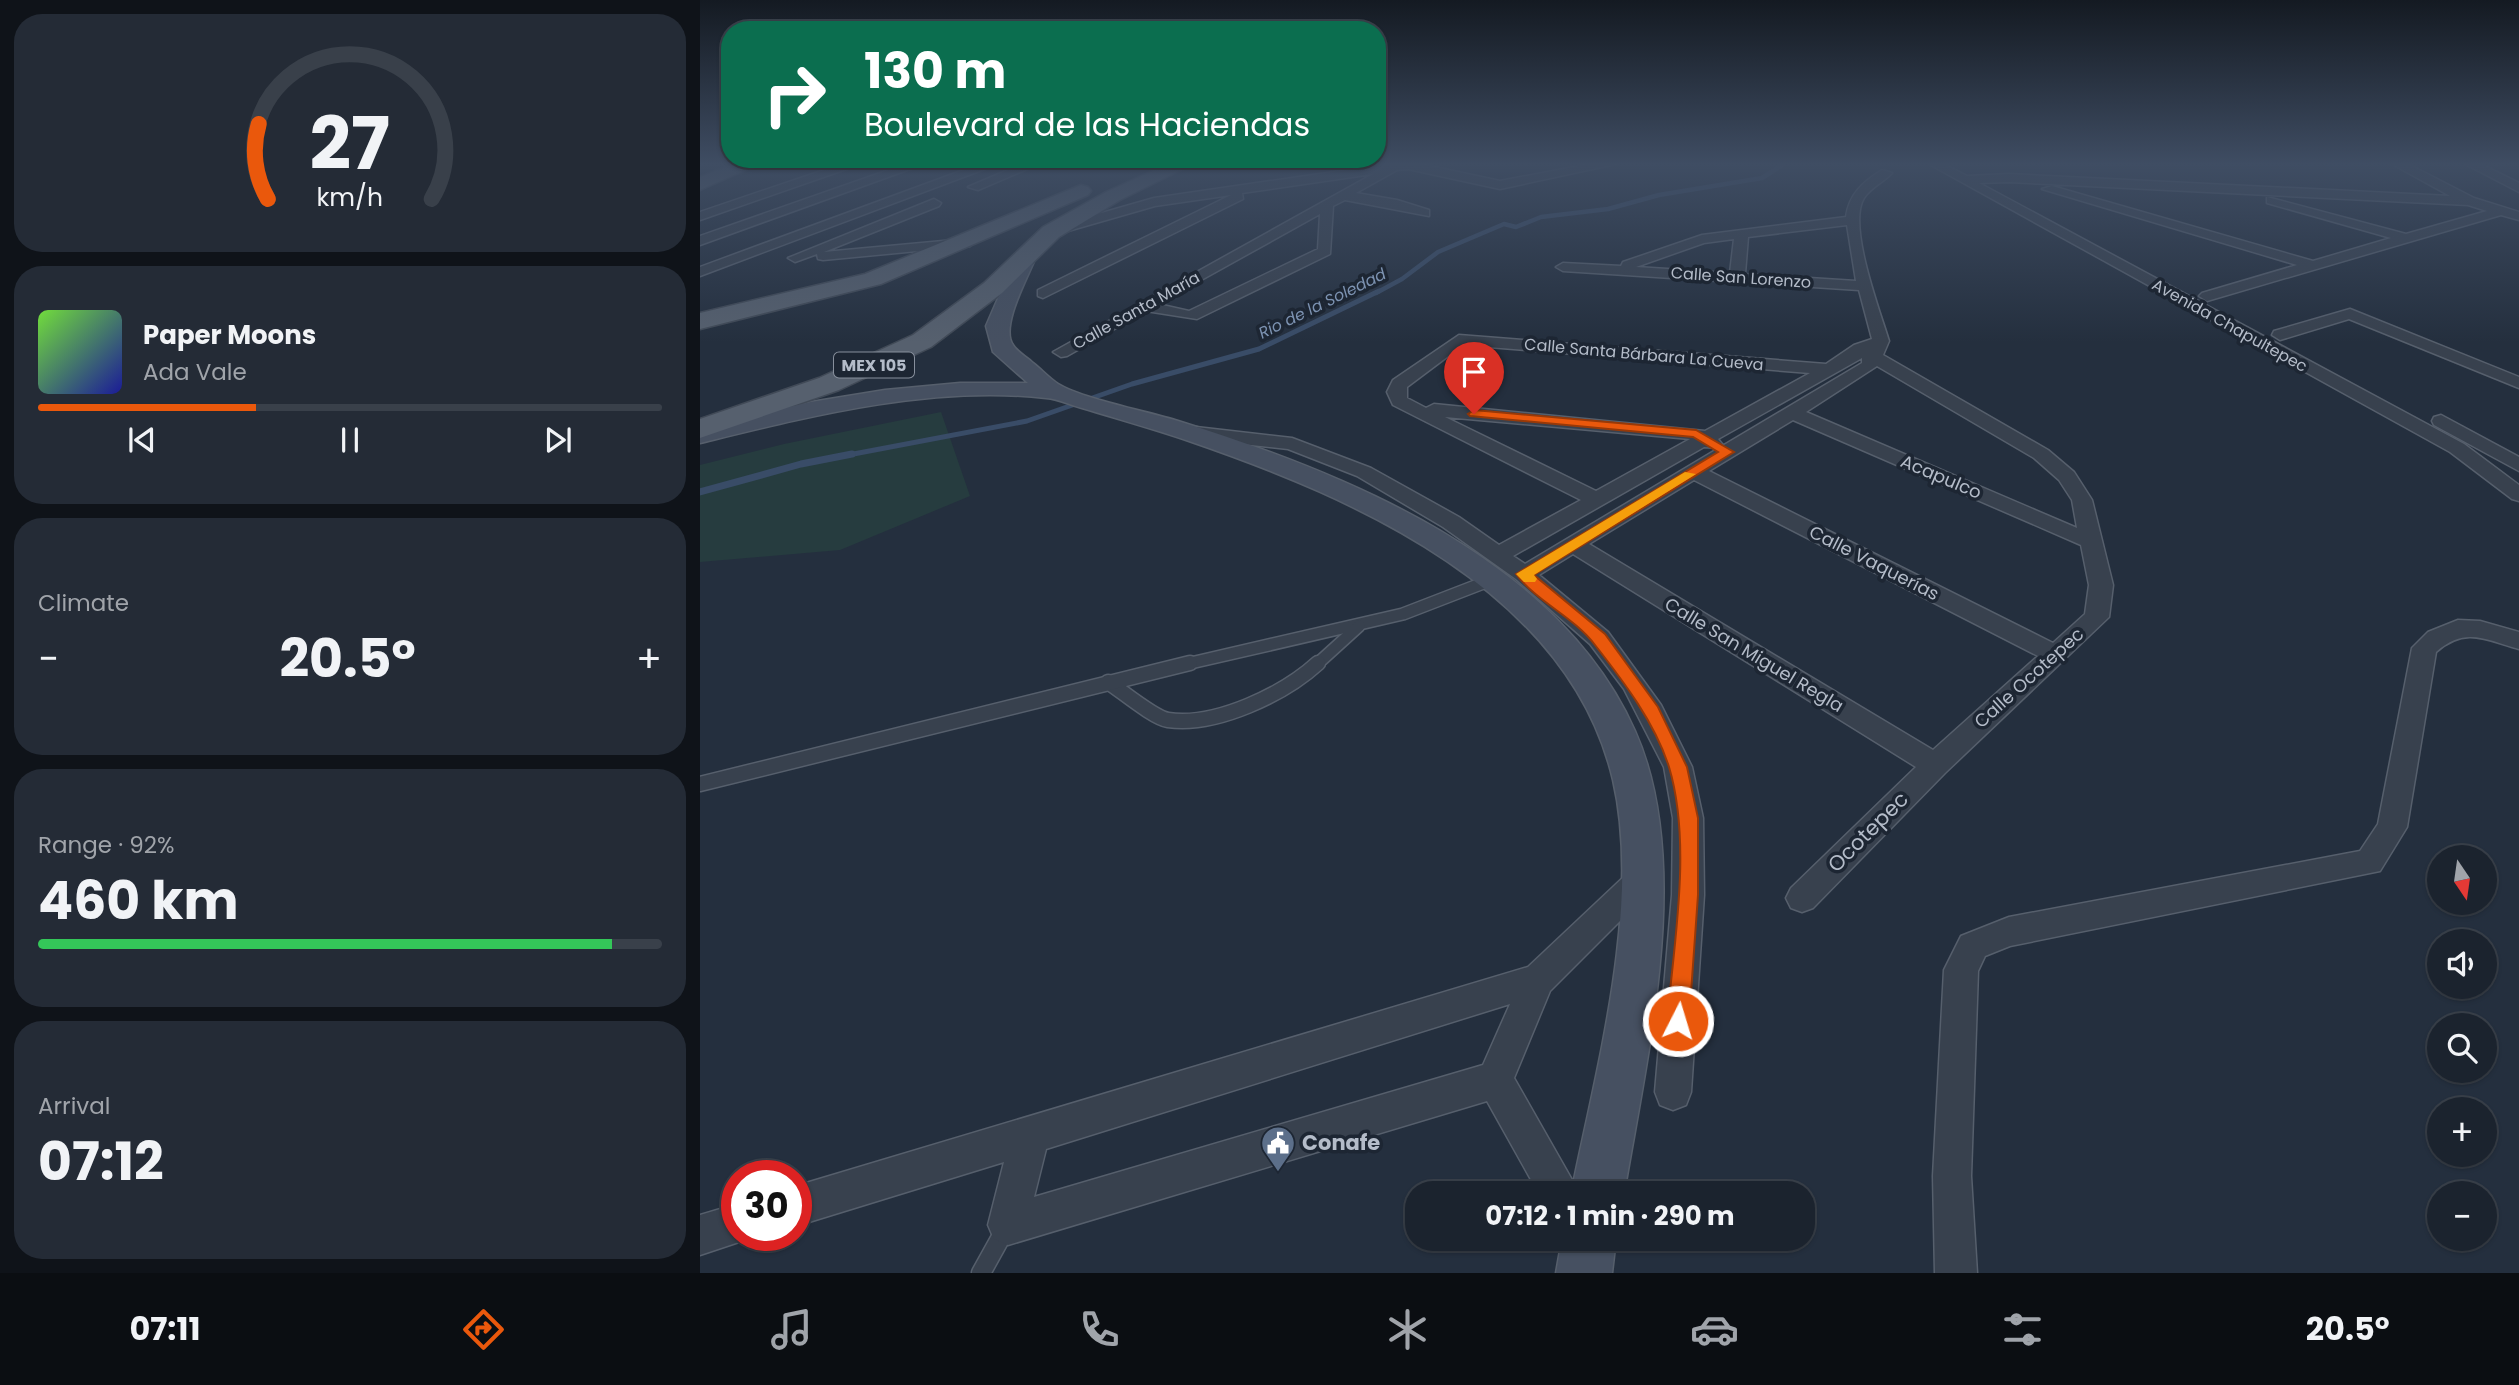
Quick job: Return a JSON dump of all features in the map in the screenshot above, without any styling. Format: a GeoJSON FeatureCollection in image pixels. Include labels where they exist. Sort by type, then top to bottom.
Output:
{"type":"FeatureCollection","features":[{"type":"Feature","properties":{"kind":"main road"},"geometry":{"type":"LineString","coordinates":[[700,321],[873,279],[1010,223]]}},
{"type":"Feature","properties":{"kind":"main road","name":"MEX 105"},"geometry":{"type":"LineString","coordinates":[[700,429],[830,384],[880,363],[950,323],[1025,259],[1051,232],[1066,223]]}},
{"type":"Feature","properties":{"kind":"main road","name":"MEX 105"},"geometry":{"type":"LineString","coordinates":[[1025,259],[997,326],[1001,347],[1015,362],[1059,394]]}},
{"type":"Feature","properties":{"kind":"main road","name":"MEX 105"},"geometry":{"type":"LineString","coordinates":[[700,435],[869,397],[927,391],[1059,394],[1170,426],[1265,457],[1321,479],[1422,534],[1504,570],[1596,690],[1618,733],[1642,840],[1629,1012],[1599,1181]]}},
{"type":"Feature","properties":{"kind":"street"},"geometry":{"type":"LineString","coordinates":[[700,241],[749,223]]}},
{"type":"Feature","properties":{"kind":"street"},"geometry":{"type":"LineString","coordinates":[[701,272],[834,223]]}},
{"type":"Feature","properties":{"kind":"street"},"geometry":{"type":"LineString","coordinates":[[795,258],[883,223]]}},
{"type":"Feature","properties":{"kind":"street"},"geometry":{"type":"LineString","coordinates":[[1051,232],[1081,223]]}},
{"type":"Feature","properties":{"kind":"street"},"geometry":{"type":"LineString","coordinates":[[1043,293],[1183,223]]}},
{"type":"Feature","properties":{"kind":"street","name":"Calle Santa María"},"geometry":{"type":"LineString","coordinates":[[1061,352],[1290,223]]}},
{"type":"Feature","properties":{"kind":"street"},"geometry":{"type":"LineString","coordinates":[[1144,306],[1191,316],[1325,251],[1326,223]]}},
{"type":"Feature","properties":{"kind":"street"},"geometry":{"type":"LineString","coordinates":[[1617,268],[1702,239],[1822,223]]}},
{"type":"Feature","properties":{"kind":"street"},"geometry":{"type":"LineString","coordinates":[[1504,570],[1574,545],[1869,366],[1872,349],[1855,223]]}},
{"type":"Feature","properties":{"kind":"street","name":"Avenida Chapultepec"},"geometry":{"type":"LineString","coordinates":[[2044,223],[2457,448],[2519,495]]}},
{"type":"Feature","properties":{"kind":"street","name":"Avenida Chapultepec"},"geometry":{"type":"LineString","coordinates":[[2070,223],[2489,447],[2519,466]]}},
{"type":"Feature","properties":{"kind":"street"},"geometry":{"type":"LineString","coordinates":[[2168,223],[2313,265]]}},
{"type":"Feature","properties":{"kind":"street"},"geometry":{"type":"LineString","coordinates":[[2354,223],[2406,238]]}},
{"type":"Feature","properties":{"kind":"street"},"geometry":{"type":"LineString","coordinates":[[2207,296],[2457,223]]}},
{"type":"Feature","properties":{"kind":"street"},"geometry":{"type":"LineString","coordinates":[[1737,276],[1742,232]]}},
{"type":"Feature","properties":{"kind":"street"},"geometry":{"type":"LineString","coordinates":[[723,265],[965,243]]}},
{"type":"Feature","properties":{"kind":"street","name":"Calle San Lorenzo"},"geometry":{"type":"LineString","coordinates":[[1563,267],[1617,268],[1865,286]]}},
{"type":"Feature","properties":{"kind":"street"},"geometry":{"type":"LineString","coordinates":[[2280,335],[2350,314],[2519,383]]}},
{"type":"Feature","properties":{"kind":"street","name":"Calle Santa Bárbara La Cueva"},"geometry":{"type":"LineString","coordinates":[[1419,409],[1399,401],[1396,391],[1399,384],[1459,340],[1827,369]]}},
{"type":"Feature","properties":{"kind":"street"},"geometry":{"type":"LineString","coordinates":[[1504,570],[1597,500],[1827,369],[1872,349]]}},
{"type":"Feature","properties":{"kind":"street","name":"Calle Ocotepec"},"geometry":{"type":"LineString","coordinates":[[1872,349],[2041,454],[2067,476],[2082,500],[2101,585],[2097,617],[1935,765]]}},
{"type":"Feature","properties":{"kind":"street"},"geometry":{"type":"LineString","coordinates":[[1419,409],[1696,434],[1728,452]]}},
{"type":"Feature","properties":{"kind":"street"},"geometry":{"type":"LineString","coordinates":[[1419,409],[1597,500]]}},
{"type":"Feature","properties":{"kind":"street","name":"Acapulco"},"geometry":{"type":"LineString","coordinates":[[1792,413],[2090,541]]}},
{"type":"Feature","properties":{"kind":"street"},"geometry":{"type":"LineString","coordinates":[[2457,448],[2519,447]]}},
{"type":"Feature","properties":{"kind":"street","name":"Calle Vaquerías"},"geometry":{"type":"LineString","coordinates":[[1694,472],[2054,654]]}},
{"type":"Feature","properties":{"kind":"street","name":"Calle San Miguel Regla"},"geometry":{"type":"LineString","coordinates":[[1574,545],[1935,765]]}},
{"type":"Feature","properties":{"kind":"street"},"geometry":{"type":"LineString","coordinates":[[1504,570],[1599,638],[1652,712],[1678,767],[1688,818],[1688,895],[1673,1092]]}},
{"type":"Feature","properties":{"kind":"street"},"geometry":{"type":"LineString","coordinates":[[1956,1273],[1952,1176],[1961,970],[1973,946],[2010,932],[2369,862],[2392,827],[2424,648],[2441,633],[2466,626],[2519,640]]}},
{"type":"Feature","properties":{"kind":"street","name":"Ocotepec"},"geometry":{"type":"LineString","coordinates":[[1802,898],[1935,765]]}},
{"type":"Feature","properties":{"kind":"street"},"geometry":{"type":"LineString","coordinates":[[1495,1080],[1538,980],[1641,880]]}},
{"type":"Feature","properties":{"kind":"street"},"geometry":{"type":"LineString","coordinates":[[812,1201],[1538,980]]}},
{"type":"Feature","properties":{"kind":"street"},"geometry":{"type":"LineString","coordinates":[[1495,1080],[1553,1181]]}},
{"type":"Feature","properties":{"kind":"street"},"geometry":{"type":"LineString","coordinates":[[1008,1225],[1495,1080]]}},
{"type":"Feature","properties":{"kind":"street"},"geometry":{"type":"LineString","coordinates":[[1008,1225],[1030,1135]]}},
{"type":"Feature","properties":{"kind":"street"},"geometry":{"type":"LineString","coordinates":[[700,1235],[721,1229]]}},
{"type":"Feature","properties":{"kind":"lane"},"geometry":{"type":"LineString","coordinates":[[700,784],[1108,682],[1403,614],[1504,570]]}},
{"type":"Feature","properties":{"kind":"lane"},"geometry":{"type":"LineString","coordinates":[[1108,682],[1167,720],[1199,719],[1267,700],[1296,683],[1362,623]]}},
{"type":"Feature","properties":{"kind":"lane"},"geometry":{"type":"LineString","coordinates":[[981,1273],[1008,1225]]}},
{"type":"Feature","properties":{"kind":"green space"},"geometry":{"type":"Polygon","coordinates":[[[941,412],[970,496],[840,550],[700,562],[700,465],[784,444],[941,412]]]}},
{"type":"Feature","properties":{"kind":"waterway","name":"Rio de la Soledad"},"geometry":{"type":"LineString","coordinates":[[1376,293],[1402,279],[1438,252],[1504,224],[1516,227],[1525,223]]}},
{"type":"Feature","properties":{"kind":"waterway","name":"Rio de la Soledad"},"geometry":{"type":"LineString","coordinates":[[843,456],[1027,421],[1132,384],[1259,349],[1379,291]]}},
{"type":"Feature","properties":{"kind":"waterway"},"geometry":{"type":"LineString","coordinates":[[700,492],[801,464],[852,454]]}},
{"type":"Feature","properties":{"kind":"slow traffic"},"geometry":{"type":"LineString","coordinates":[[1529,579],[1524,574],[1690,474]]}},
{"type":"Feature","properties":{"kind":"place","name":"Conafe"},"geometry":{"type":"Point","coordinates":[1278,1173]}},
{"type":"Feature","properties":{"kind":"route"},"geometry":{"type":"LineString","coordinates":[[1474,414],[1696,434],[1728,452],[1524,574],[1599,638],[1652,712],[1678,767],[1688,818],[1688,895],[1678,1021]]}}]}
